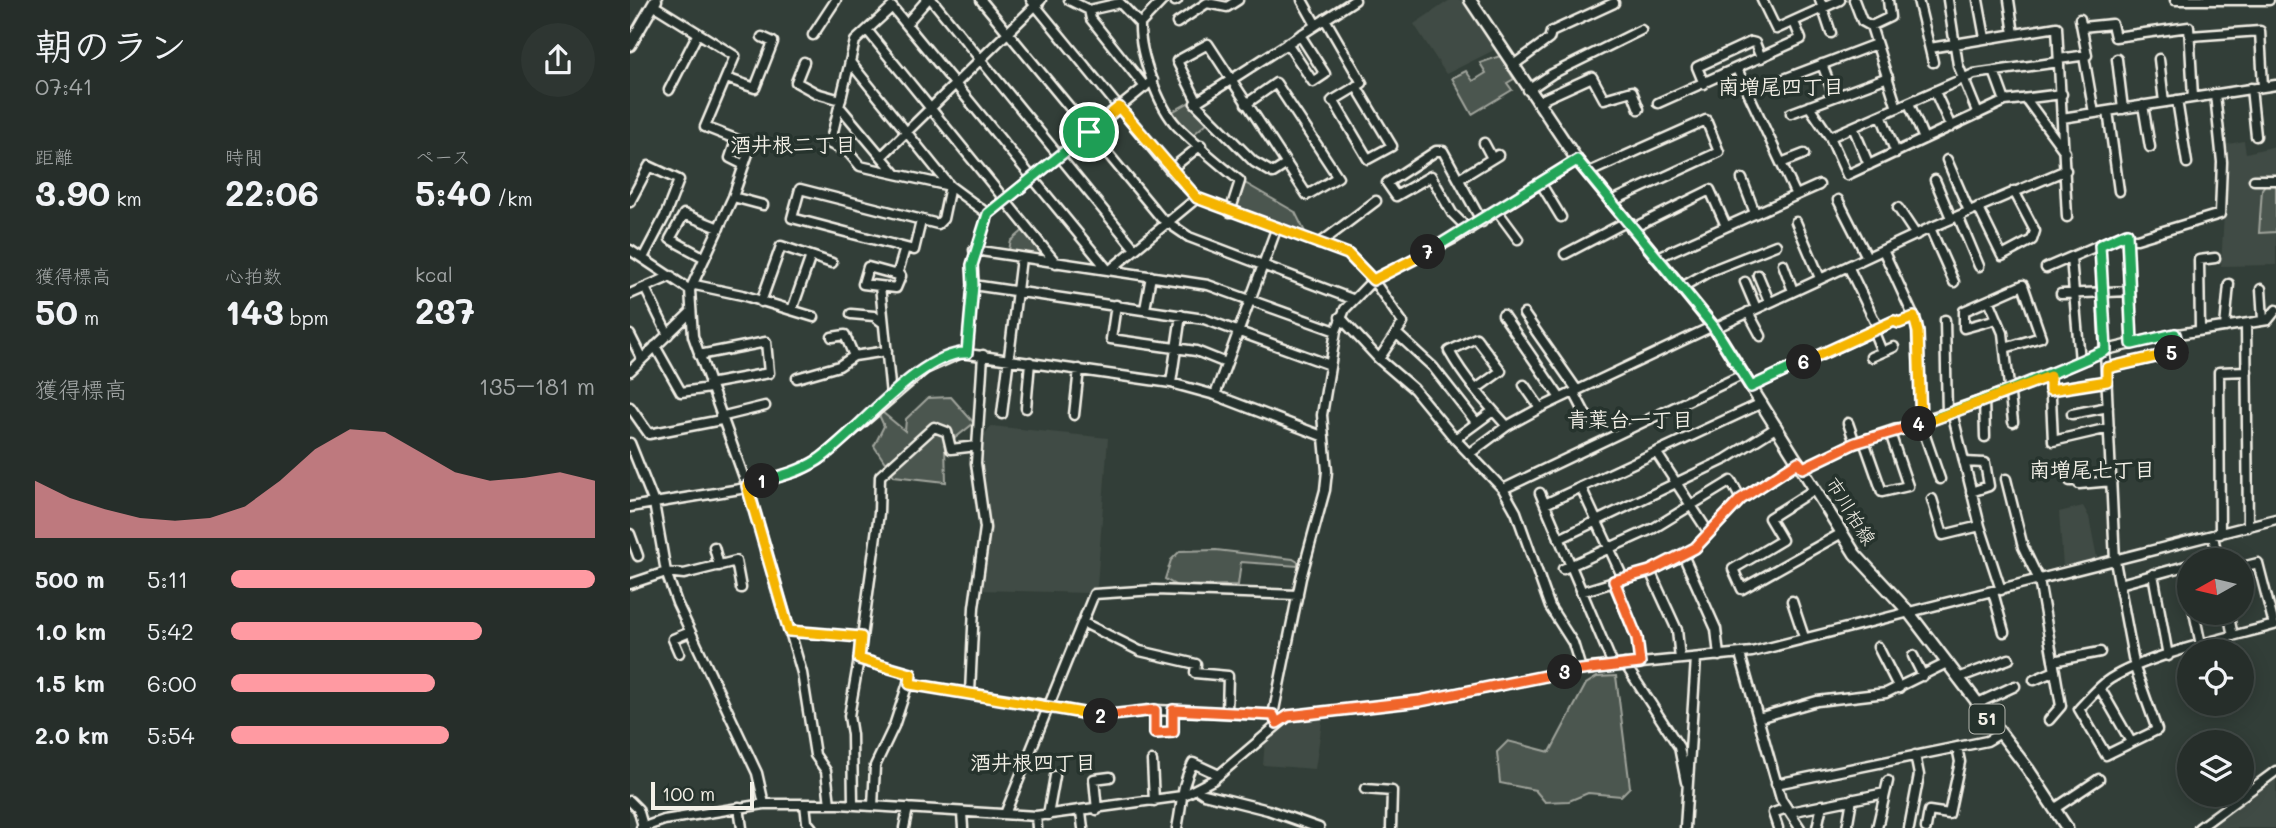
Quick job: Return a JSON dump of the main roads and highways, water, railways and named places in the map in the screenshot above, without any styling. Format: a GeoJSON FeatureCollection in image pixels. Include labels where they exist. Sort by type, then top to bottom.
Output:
{"type":"FeatureCollection","features":[{"type":"Feature","properties":{"kind":"main road","name":"市川柏線"},"geometry":{"type":"LineString","coordinates":[[1470,0],[1577,160],[1714,327],[1842,533],[1868,570],[1907,610],[2067,828]]}},
{"type":"Feature","properties":{"kind":"main road"},"geometry":{"type":"LineString","coordinates":[[630,45],[654,3]]}},
{"type":"Feature","properties":{"kind":"district","name":"南増尾四丁目"},"geometry":{"type":"Point","coordinates":[1781,87]}},
{"type":"Feature","properties":{"kind":"district","name":"酒井根二丁目"},"geometry":{"type":"Point","coordinates":[793,145]}},
{"type":"Feature","properties":{"kind":"district","name":"青葉台一丁目"},"geometry":{"type":"Point","coordinates":[1630,420]}},
{"type":"Feature","properties":{"kind":"district","name":"南増尾七丁目"},"geometry":{"type":"Point","coordinates":[2092,470]}},
{"type":"Feature","properties":{"kind":"district","name":"酒井根四丁目"},"geometry":{"type":"Point","coordinates":[1033,763]}}]}
